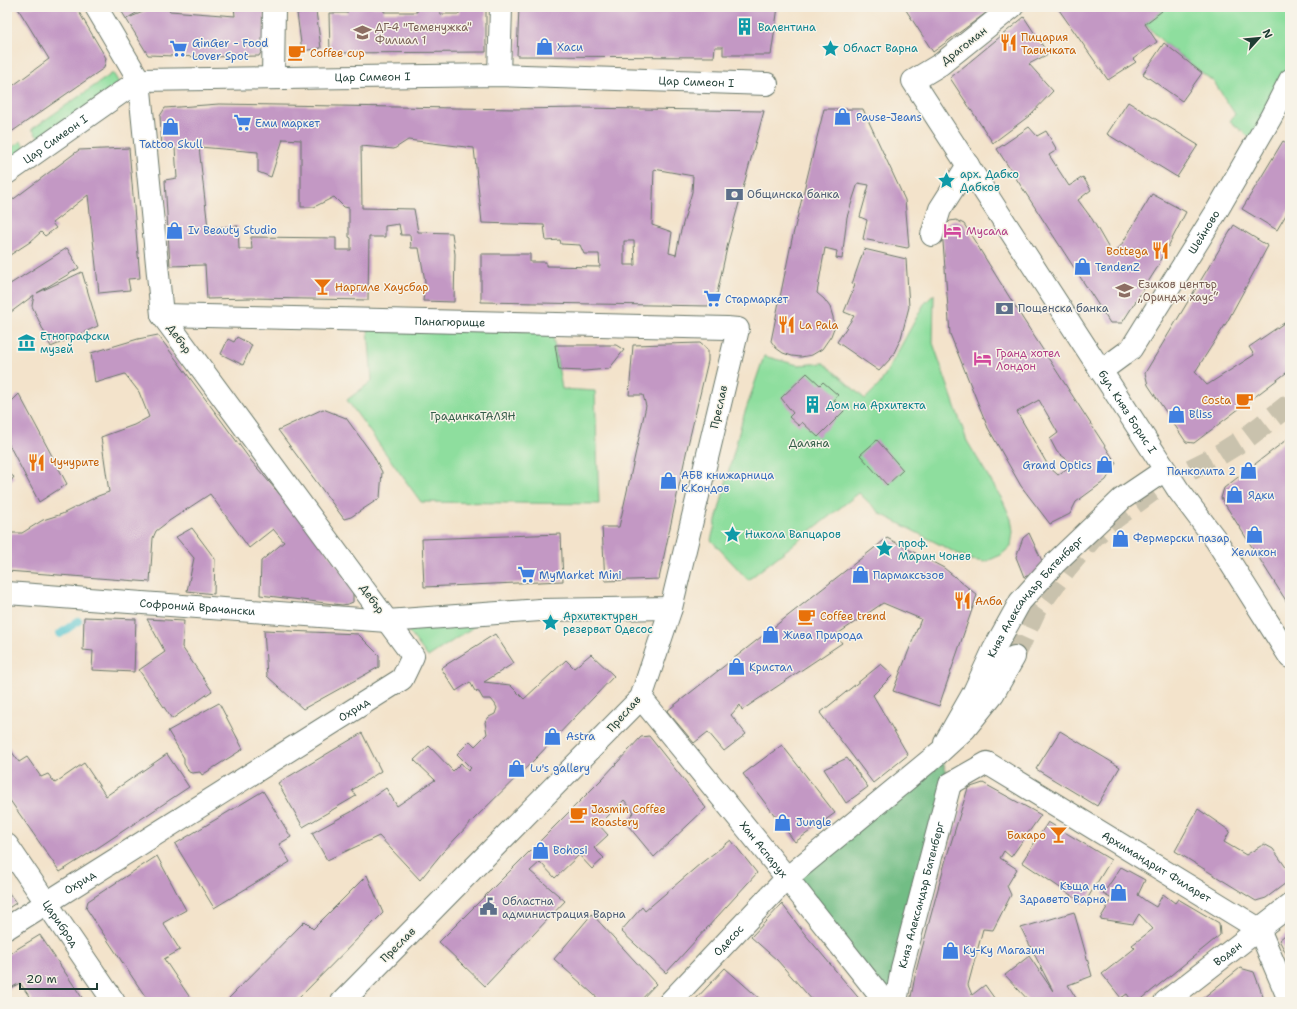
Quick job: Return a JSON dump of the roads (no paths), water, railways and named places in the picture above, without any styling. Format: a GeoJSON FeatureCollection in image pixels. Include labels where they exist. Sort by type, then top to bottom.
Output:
{"type":"FeatureCollection","features":[{"type":"Feature","properties":{"kind":"street","name":"Дебър"},"geometry":{"type":"LineString","coordinates":[[96,7],[139,80],[162,315],[387,621]]}},
{"type":"Feature","properties":{"kind":"street"},"geometry":{"type":"LineString","coordinates":[[273,78],[274,7]]}},
{"type":"Feature","properties":{"kind":"street"},"geometry":{"type":"LineString","coordinates":[[499,75],[501,7]]}},
{"type":"Feature","properties":{"kind":"street","name":"Драгоман"},"geometry":{"type":"LineString","coordinates":[[913,81],[941,64],[1012,7]]}},
{"type":"Feature","properties":{"kind":"street","name":"Цар Симеон I"},"geometry":{"type":"LineString","coordinates":[[7,173],[139,80],[499,75],[767,84]]}},
{"type":"Feature","properties":{"kind":"street","name":"Шейново"},"geometry":{"type":"LineString","coordinates":[[1101,371],[1132,349],[1219,206],[1271,117],[1290,80]]}},
{"type":"Feature","properties":{"kind":"street","name":"бул. Княз Борис I"},"geometry":{"type":"LineString","coordinates":[[913,81],[1165,470],[1216,540],[1290,657]]}},
{"type":"Feature","properties":{"kind":"street"},"geometry":{"type":"LineString","coordinates":[[932,235],[940,209],[968,165]]}},
{"type":"Feature","properties":{"kind":"street","name":"Панагюрище"},"geometry":{"type":"LineString","coordinates":[[162,315],[738,329]]}},
{"type":"Feature","properties":{"kind":"street","name":"Преслав"},"geometry":{"type":"LineString","coordinates":[[342,1002],[641,698],[671,608],[738,329]]}},
{"type":"Feature","properties":{"kind":"street","name":"Княз Александър Батенберг"},"geometry":{"type":"LineString","coordinates":[[940,752],[974,692],[994,649],[1020,602],[1056,562],[1122,499],[1165,470]]}},
{"type":"Feature","properties":{"kind":"street","name":"Софроний Врачански"},"geometry":{"type":"LineString","coordinates":[[7,593],[387,621]]}},
{"type":"Feature","properties":{"kind":"street"},"geometry":{"type":"LineString","coordinates":[[387,621],[540,610],[671,608]]}},
{"type":"Feature","properties":{"kind":"street","name":"Охрид"},"geometry":{"type":"LineString","coordinates":[[7,928],[402,679],[413,656],[387,621]]}},
{"type":"Feature","properties":{"kind":"street","name":"Княз Александър Батенберг"},"geometry":{"type":"LineString","coordinates":[[787,878],[965,730],[992,694],[1014,657]]}},
{"type":"Feature","properties":{"kind":"street","name":"Хан Аспарух"},"geometry":{"type":"LineString","coordinates":[[641,698],[885,1002]]}},
{"type":"Feature","properties":{"kind":"street","name":"Княз Александър Батенберг"},"geometry":{"type":"LineString","coordinates":[[896,1002],[902,968],[950,784],[987,762]]}},
{"type":"Feature","properties":{"kind":"street","name":"Архимандрит Филарет"},"geometry":{"type":"LineString","coordinates":[[987,762],[1259,929]]}},
{"type":"Feature","properties":{"kind":"street","name":"Цариброд"},"geometry":{"type":"LineString","coordinates":[[7,845],[114,1002]]}},
{"type":"Feature","properties":{"kind":"street","name":"Одесос"},"geometry":{"type":"LineString","coordinates":[[670,1002],[787,878]]}},
{"type":"Feature","properties":{"kind":"street","name":"Воден"},"geometry":{"type":"LineString","coordinates":[[1165,1002],[1290,905]]}},
{"type":"Feature","properties":{"kind":"street"},"geometry":{"type":"LineString","coordinates":[[1259,929],[1290,1002]]}},
{"type":"Feature","properties":{"kind":"waterway"},"geometry":{"type":"LineString","coordinates":[[60,634],[78,621]]}},
{"type":"Feature","properties":{"kind":"tunnel"},"geometry":{"type":"LineString","coordinates":[[1014,657],[1036,609],[1067,567],[1093,537],[1116,517],[1156,488],[1214,458],[1246,438],[1290,404]]}},
{"type":"Feature","properties":{"kind":"place","name":"Валентина"},"geometry":{"type":"Point","coordinates":[745,27]}},
{"type":"Feature","properties":{"kind":"place","name":"ДГ-4 \"Теменужка\" Филиал 1"},"geometry":{"type":"Point","coordinates":[362,33]}},
{"type":"Feature","properties":{"kind":"place","name":"Пицария Тавичката"},"geometry":{"type":"Point","coordinates":[1008,43]}},
{"type":"Feature","properties":{"kind":"place","name":"Хаси"},"geometry":{"type":"Point","coordinates":[544,47]}},
{"type":"Feature","properties":{"kind":"place","name":"Област Варна"},"geometry":{"type":"Point","coordinates":[830,48]}},
{"type":"Feature","properties":{"kind":"place","name":"GinGer - Food Lover Spot"},"geometry":{"type":"Point","coordinates":[179,49]}},
{"type":"Feature","properties":{"kind":"place","name":"Coffee cup"},"geometry":{"type":"Point","coordinates":[297,53]}},
{"type":"Feature","properties":{"kind":"place","name":"Pause-Jeans"},"geometry":{"type":"Point","coordinates":[843,117]}},
{"type":"Feature","properties":{"kind":"place","name":"Еми маркет"},"geometry":{"type":"Point","coordinates":[242,123]}},
{"type":"Feature","properties":{"kind":"place","name":"Tattoo Skull"},"geometry":{"type":"Point","coordinates":[171,126]}},
{"type":"Feature","properties":{"kind":"place","name":"арх. Дабко Дабков"},"geometry":{"type":"Point","coordinates":[947,180]}},
{"type":"Feature","properties":{"kind":"place","name":"Общинска банка"},"geometry":{"type":"Point","coordinates":[734,194]}},
{"type":"Feature","properties":{"kind":"place","name":"Iv Beauty Studio"},"geometry":{"type":"Point","coordinates":[175,230]}},
{"type":"Feature","properties":{"kind":"place","name":"Мусала"},"geometry":{"type":"Point","coordinates":[953,231]}},
{"type":"Feature","properties":{"kind":"place","name":"Bottega"},"geometry":{"type":"Point","coordinates":[1161,251]}},
{"type":"Feature","properties":{"kind":"place","name":"TendenZ"},"geometry":{"type":"Point","coordinates":[1082,267]}},
{"type":"Feature","properties":{"kind":"place","name":"Наргиле Хаусбар"},"geometry":{"type":"Point","coordinates":[322,287]}},
{"type":"Feature","properties":{"kind":"place","name":"Езиков център „Ориндж хаус“"},"geometry":{"type":"Point","coordinates":[1125,290]}},
{"type":"Feature","properties":{"kind":"place","name":"Стармаркет"},"geometry":{"type":"Point","coordinates":[712,299]}},
{"type":"Feature","properties":{"kind":"place","name":"Пощенска банка"},"geometry":{"type":"Point","coordinates":[1005,308]}},
{"type":"Feature","properties":{"kind":"place","name":"La Pala"},"geometry":{"type":"Point","coordinates":[786,325]}},
{"type":"Feature","properties":{"kind":"place","name":"Етнографски музей"},"geometry":{"type":"Point","coordinates":[27,342]}},
{"type":"Feature","properties":{"kind":"place","name":"Гранд хотел Лондон"},"geometry":{"type":"Point","coordinates":[983,359]}},
{"type":"Feature","properties":{"kind":"place","name":"Costa"},"geometry":{"type":"Point","coordinates":[1244,400]}},
{"type":"Feature","properties":{"kind":"place","name":"Дом на Архитекта"},"geometry":{"type":"Point","coordinates":[813,405]}},
{"type":"Feature","properties":{"kind":"place","name":"Bliss"},"geometry":{"type":"Point","coordinates":[1176,414]}},
{"type":"Feature","properties":{"kind":"place","name":"Чучурите"},"geometry":{"type":"Point","coordinates":[37,462]}},
{"type":"Feature","properties":{"kind":"place","name":"Grand Optics"},"geometry":{"type":"Point","coordinates":[1105,465]}},
{"type":"Feature","properties":{"kind":"place","name":"Панколита 2"},"geometry":{"type":"Point","coordinates":[1249,471]}},
{"type":"Feature","properties":{"kind":"place","name":"АБВ книжарница К.Кондов"},"geometry":{"type":"Point","coordinates":[668,481]}},
{"type":"Feature","properties":{"kind":"place","name":"Ядки"},"geometry":{"type":"Point","coordinates":[1235,495]}},
{"type":"Feature","properties":{"kind":"place","name":"Никола Вапцаров"},"geometry":{"type":"Point","coordinates":[732,534]}},
{"type":"Feature","properties":{"kind":"place","name":"Хеликон"},"geometry":{"type":"Point","coordinates":[1254,534]}},
{"type":"Feature","properties":{"kind":"place","name":"Фермерски пазар"},"geometry":{"type":"Point","coordinates":[1120,538]}},
{"type":"Feature","properties":{"kind":"place","name":"проф. Марин Чонев"},"geometry":{"type":"Point","coordinates":[885,549]}},
{"type":"Feature","properties":{"kind":"place","name":"MyMarket Mini"},"geometry":{"type":"Point","coordinates":[526,575]}},
{"type":"Feature","properties":{"kind":"place","name":"Пармаксъзов"},"geometry":{"type":"Point","coordinates":[860,575]}},
{"type":"Feature","properties":{"kind":"place","name":"Алба"},"geometry":{"type":"Point","coordinates":[962,601]}},
{"type":"Feature","properties":{"kind":"place","name":"Coffee trend"},"geometry":{"type":"Point","coordinates":[807,616]}},
{"type":"Feature","properties":{"kind":"place","name":"Архитектурен резерват Одесос"},"geometry":{"type":"Point","coordinates":[550,622]}},
{"type":"Feature","properties":{"kind":"place","name":"Жива Природа"},"geometry":{"type":"Point","coordinates":[770,635]}},
{"type":"Feature","properties":{"kind":"place","name":"Кристал"},"geometry":{"type":"Point","coordinates":[736,667]}},
{"type":"Feature","properties":{"kind":"place","name":"Astra"},"geometry":{"type":"Point","coordinates":[553,736]}},
{"type":"Feature","properties":{"kind":"place","name":"Lu's gallery"},"geometry":{"type":"Point","coordinates":[517,768]}},
{"type":"Feature","properties":{"kind":"place","name":"Jasmin Coffee Roastery"},"geometry":{"type":"Point","coordinates":[578,815]}},
{"type":"Feature","properties":{"kind":"place","name":"Jungle"},"geometry":{"type":"Point","coordinates":[783,822]}},
{"type":"Feature","properties":{"kind":"place","name":"Бакаро"},"geometry":{"type":"Point","coordinates":[1059,835]}},
{"type":"Feature","properties":{"kind":"place","name":"Bohosi"},"geometry":{"type":"Point","coordinates":[540,850]}},
{"type":"Feature","properties":{"kind":"place","name":"Къща на Здравето Варна"},"geometry":{"type":"Point","coordinates":[1119,892]}},
{"type":"Feature","properties":{"kind":"place","name":"Областна администрация Варна"},"geometry":{"type":"Point","coordinates":[489,907]}},
{"type":"Feature","properties":{"kind":"place","name":"Ку-Ку Магазин"},"geometry":{"type":"Point","coordinates":[950,950]}},
{"type":"Feature","properties":{"kind":"park label","name":"ГрадинкаТАЛЯН"},"geometry":{"type":"Point","coordinates":[473,416]}},
{"type":"Feature","properties":{"kind":"park label","name":"Даляна"},"geometry":{"type":"Point","coordinates":[809,443]}}]}
